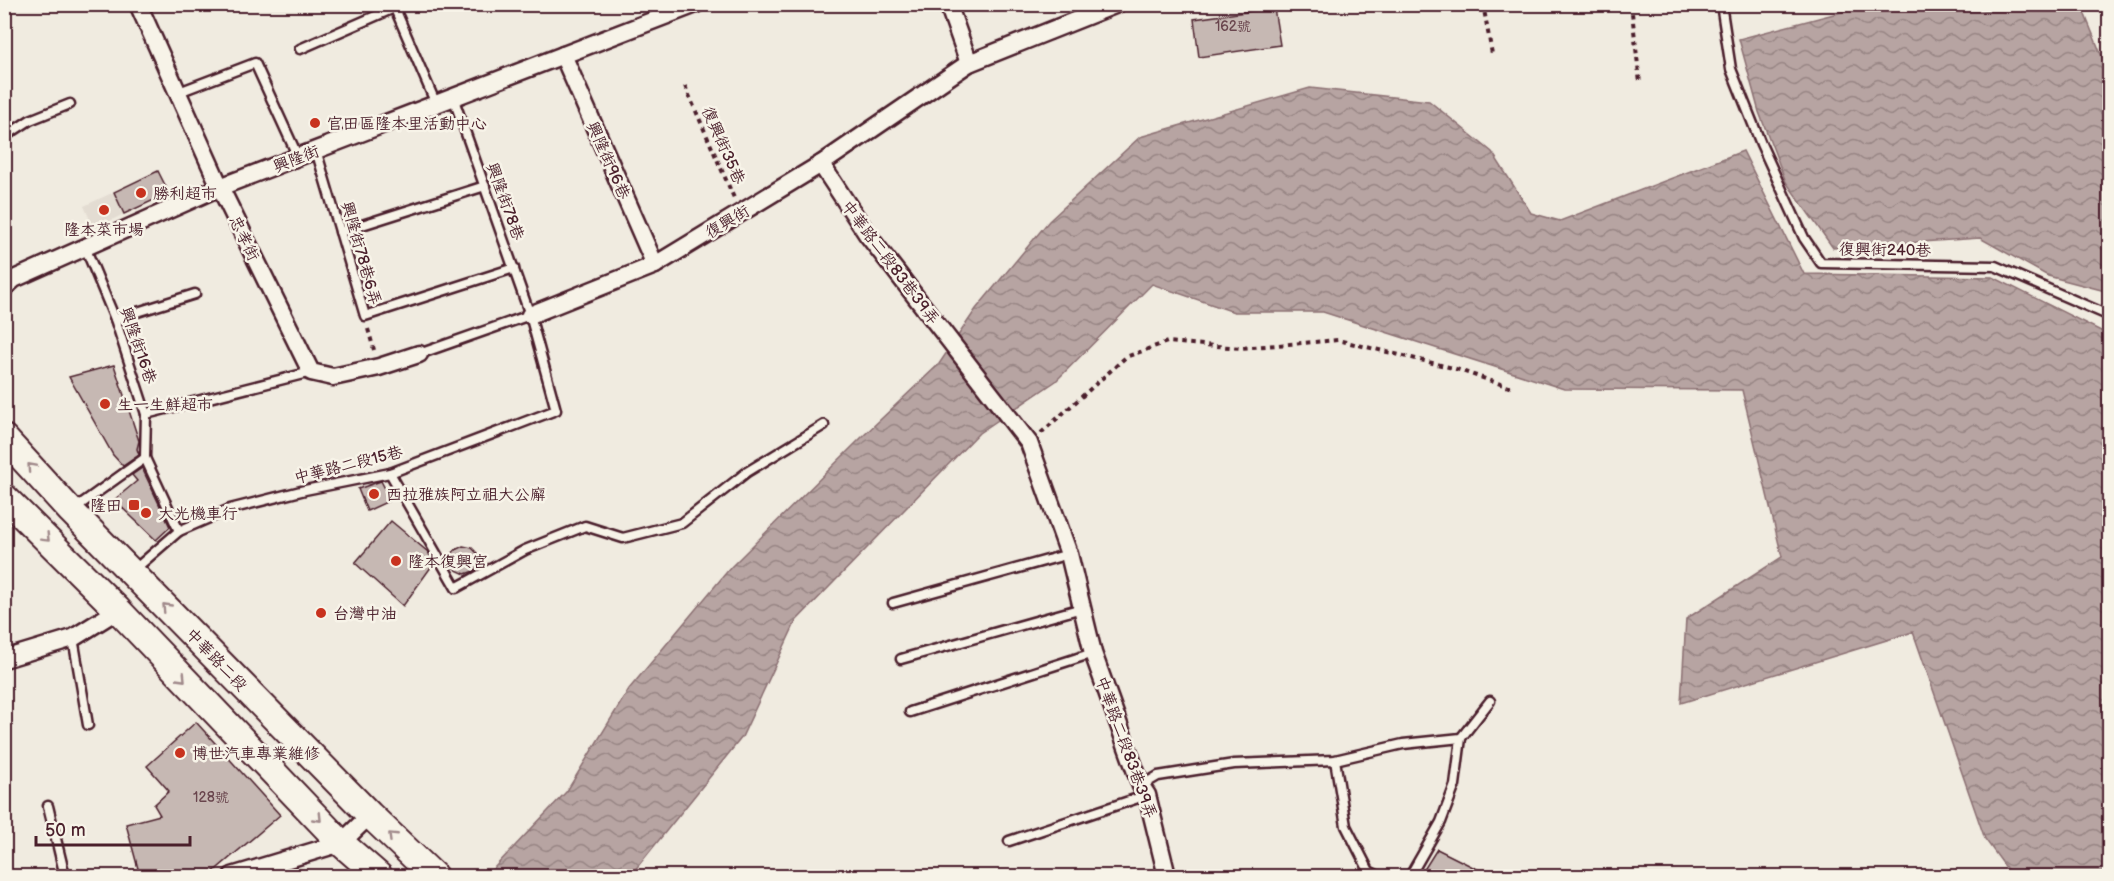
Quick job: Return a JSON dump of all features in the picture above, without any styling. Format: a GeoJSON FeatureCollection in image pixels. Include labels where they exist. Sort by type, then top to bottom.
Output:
{"type":"FeatureCollection","features":[{"type":"Feature","properties":{"kind":"main road","name":"中華路二段"},"geometry":{"type":"LineString","coordinates":[[4,438],[71,511],[370,815],[434,876]]}},
{"type":"Feature","properties":{"kind":"main road"},"geometry":{"type":"LineString","coordinates":[[4,497],[118,610],[341,843],[379,876]]}},
{"type":"Feature","properties":{"kind":"street","name":"忠孝街"},"geometry":{"type":"LineString","coordinates":[[138,4],[220,187],[311,372]]}},
{"type":"Feature","properties":{"kind":"street","name":"興隆街"},"geometry":{"type":"LineString","coordinates":[[4,288],[15,279],[220,187],[563,56],[661,11],[696,4]]}},
{"type":"Feature","properties":{"kind":"street"},"geometry":{"type":"LineString","coordinates":[[948,4],[969,63]]}},
{"type":"Feature","properties":{"kind":"street","name":"復興街"},"geometry":{"type":"LineString","coordinates":[[530,315],[655,265],[821,164],[969,63],[1117,4]]}},
{"type":"Feature","properties":{"kind":"street","name":"興隆街96巷"},"geometry":{"type":"LineString","coordinates":[[563,56],[655,265]]}},
{"type":"Feature","properties":{"kind":"street","name":"中華路二段83巷39弄"},"geometry":{"type":"LineString","coordinates":[[821,164],[867,234],[1029,443],[1069,554],[1093,653],[1144,790],[1167,876]]}},
{"type":"Feature","properties":{"kind":"street","name":"復興街"},"geometry":{"type":"LineString","coordinates":[[311,372],[333,377],[379,367],[419,354]]}},
{"type":"Feature","properties":{"kind":"street"},"geometry":{"type":"LineString","coordinates":[[4,659],[73,638],[118,610]]}},
{"type":"Feature","properties":{"kind":"street"},"geometry":{"type":"LineString","coordinates":[[232,876],[341,843],[370,815]]}},
{"type":"Feature","properties":{"kind":"lane","name":"復興街240巷"},"geometry":{"type":"LineString","coordinates":[[1721,4],[1731,69],[1761,144],[1804,238],[1821,263],[1995,266],[2109,316]]}},
{"type":"Feature","properties":{"kind":"lane"},"geometry":{"type":"LineString","coordinates":[[300,50],[394,6],[436,104]]}},
{"type":"Feature","properties":{"kind":"lane"},"geometry":{"type":"LineString","coordinates":[[179,92],[255,63],[298,157]]}},
{"type":"Feature","properties":{"kind":"lane","name":"興隆街78巷"},"geometry":{"type":"LineString","coordinates":[[453,98],[530,315],[556,410]]}},
{"type":"Feature","properties":{"kind":"lane"},"geometry":{"type":"LineString","coordinates":[[4,137],[30,120],[70,104]]}},
{"type":"Feature","properties":{"kind":"lane","name":"興隆街78巷6弄"},"geometry":{"type":"LineString","coordinates":[[316,150],[364,316],[514,268]]}},
{"type":"Feature","properties":{"kind":"lane"},"geometry":{"type":"LineString","coordinates":[[340,232],[485,186]]}},
{"type":"Feature","properties":{"kind":"lane","name":"興隆街16巷"},"geometry":{"type":"LineString","coordinates":[[85,247],[115,319],[146,414],[145,458],[179,531]]}},
{"type":"Feature","properties":{"kind":"lane"},"geometry":{"type":"LineString","coordinates":[[115,319],[195,294]]}},
{"type":"Feature","properties":{"kind":"lane","name":"復興街"},"geometry":{"type":"LineString","coordinates":[[419,354],[530,315]]}},
{"type":"Feature","properties":{"kind":"lane"},"geometry":{"type":"LineString","coordinates":[[146,414],[311,372]]}},
{"type":"Feature","properties":{"kind":"lane","name":"中華路二段15巷"},"geometry":{"type":"LineString","coordinates":[[179,531],[230,509],[305,490],[390,473],[556,410]]}},
{"type":"Feature","properties":{"kind":"lane"},"geometry":{"type":"LineString","coordinates":[[390,473],[456,588],[525,550],[585,526],[623,538],[682,523],[747,472],[824,425]]}},
{"type":"Feature","properties":{"kind":"lane"},"geometry":{"type":"LineString","coordinates":[[71,511],[145,458]]}},
{"type":"Feature","properties":{"kind":"lane"},"geometry":{"type":"LineString","coordinates":[[131,572],[179,531]]}},
{"type":"Feature","properties":{"kind":"lane"},"geometry":{"type":"LineString","coordinates":[[893,603],[1069,554]]}},
{"type":"Feature","properties":{"kind":"lane"},"geometry":{"type":"LineString","coordinates":[[901,659],[1082,608]]}},
{"type":"Feature","properties":{"kind":"lane"},"geometry":{"type":"LineString","coordinates":[[73,638],[88,725]]}},
{"type":"Feature","properties":{"kind":"lane"},"geometry":{"type":"LineString","coordinates":[[910,712],[1093,653]]}},
{"type":"Feature","properties":{"kind":"lane"},"geometry":{"type":"LineString","coordinates":[[1410,876],[1441,822],[1455,785],[1461,738],[1490,701]]}},
{"type":"Feature","properties":{"kind":"lane"},"geometry":{"type":"LineString","coordinates":[[1009,841],[1144,790],[1158,776],[1234,764],[1335,760],[1403,744],[1461,738]]}},
{"type":"Feature","properties":{"kind":"lane"},"geometry":{"type":"LineString","coordinates":[[1335,760],[1346,826],[1369,871],[1379,876]]}},
{"type":"Feature","properties":{"kind":"lane"},"geometry":{"type":"LineString","coordinates":[[48,806],[65,876]]}},
{"type":"Feature","properties":{"kind":"path"},"geometry":{"type":"LineString","coordinates":[[1483,4],[1492,54]]}},
{"type":"Feature","properties":{"kind":"path"},"geometry":{"type":"LineString","coordinates":[[1631,4],[1640,83]]}},
{"type":"Feature","properties":{"kind":"path"},"geometry":{"type":"LineString","coordinates":[[1784,4],[1784,12]]}},
{"type":"Feature","properties":{"kind":"path","name":"復興街35巷"},"geometry":{"type":"LineString","coordinates":[[686,86],[741,213]]}},
{"type":"Feature","properties":{"kind":"path"},"geometry":{"type":"LineString","coordinates":[[364,316],[379,367]]}},
{"type":"Feature","properties":{"kind":"path"},"geometry":{"type":"LineString","coordinates":[[1029,443],[1126,357],[1167,342],[1241,348],[1338,340],[1453,368],[1512,388]]}},
{"type":"Feature","properties":{"kind":"shaded area","name":"隆本菜市場"},"geometry":{"type":"Polygon","coordinates":[[[114,192],[124,214],[94,229],[84,206],[114,192]]]}},
{"type":"Feature","properties":{"kind":"water"},"geometry":{"type":"Polygon","coordinates":[[[1880,4],[2081,5],[2109,74],[2109,292],[2048,276],[1980,238],[1833,248],[1786,182],[1759,112],[1739,39],[1880,4]]]}},
{"type":"Feature","properties":{"kind":"water"},"geometry":{"type":"Polygon","coordinates":[[[1310,88],[1429,101],[1492,152],[1531,213],[1560,221],[1743,151],[1804,274],[1993,277],[2109,335],[2109,876],[2012,876],[1985,839],[1913,632],[1681,703],[1686,619],[1782,557],[1742,390],[1564,389],[1323,312],[1234,312],[1152,284],[1056,381],[979,433],[796,621],[742,737],[630,876],[483,876],[493,869],[567,791],[629,689],[731,567],[939,364],[976,309],[1049,221],[1140,137],[1310,88]]]}},
{"type":"Feature","properties":{"kind":"building"},"geometry":{"type":"Polygon","coordinates":[[[1274,8],[1280,45],[1199,57],[1194,19],[1274,8]]]}},
{"type":"Feature","properties":{"kind":"building","name":"勝利超市"},"geometry":{"type":"Polygon","coordinates":[[[158,171],[169,193],[124,214],[114,192],[158,171]]]}},
{"type":"Feature","properties":{"kind":"building","name":"生一生鮮超市"},"geometry":{"type":"Polygon","coordinates":[[[114,365],[139,441],[137,449],[139,455],[123,466],[113,455],[69,377],[114,365]]]}},
{"type":"Feature","properties":{"kind":"building","name":"大光機車行"},"geometry":{"type":"Polygon","coordinates":[[[142,468],[170,527],[156,540],[114,500],[137,481],[132,475],[142,468]]]}},
{"type":"Feature","properties":{"kind":"building","name":"西拉雅族阿立祖大公廨"},"geometry":{"type":"Polygon","coordinates":[[[381,481],[391,500],[367,511],[358,489],[381,481]]]}},
{"type":"Feature","properties":{"kind":"building","name":"隆本復興宮"},"geometry":{"type":"Polygon","coordinates":[[[391,521],[428,552],[434,563],[403,606],[355,563],[391,521]]]}},
{"type":"Feature","properties":{"kind":"building"},"geometry":{"type":"Polygon","coordinates":[[[463,546],[472,548],[478,554],[479,559],[474,571],[465,574],[456,570],[447,560],[455,550],[463,546]]]}},
{"type":"Feature","properties":{"kind":"building"},"geometry":{"type":"Polygon","coordinates":[[[196,722],[280,815],[212,873],[199,876],[140,876],[126,824],[160,815],[154,805],[169,791],[147,766],[196,722]]]}},
{"type":"Feature","properties":{"kind":"building"},"geometry":{"type":"Polygon","coordinates":[[[1437,849],[1491,876],[1420,876],[1437,849]]]}},
{"type":"Feature","properties":{"kind":"place","name":"官田區隆本里活動中心"},"geometry":{"type":"Point","coordinates":[315,123]}},
{"type":"Feature","properties":{"kind":"place","name":"勝利超市"},"geometry":{"type":"Point","coordinates":[141,193]}},
{"type":"Feature","properties":{"kind":"place","name":"隆本菜市場"},"geometry":{"type":"Point","coordinates":[104,210]}},
{"type":"Feature","properties":{"kind":"place","name":"生一生鮮超市"},"geometry":{"type":"Point","coordinates":[105,404]}},
{"type":"Feature","properties":{"kind":"place","name":"西拉雅族阿立祖大公廨"},"geometry":{"type":"Point","coordinates":[374,494]}},
{"type":"Feature","properties":{"kind":"place","name":"隆田"},"geometry":{"type":"Point","coordinates":[134,505]}},
{"type":"Feature","properties":{"kind":"place","name":"大光機車行"},"geometry":{"type":"Point","coordinates":[146,513]}},
{"type":"Feature","properties":{"kind":"place","name":"隆本復興宮"},"geometry":{"type":"Point","coordinates":[396,561]}},
{"type":"Feature","properties":{"kind":"place","name":"台灣中油"},"geometry":{"type":"Point","coordinates":[321,613]}},
{"type":"Feature","properties":{"kind":"place","name":"博世汽車專業維修"},"geometry":{"type":"Point","coordinates":[180,753]}}]}
